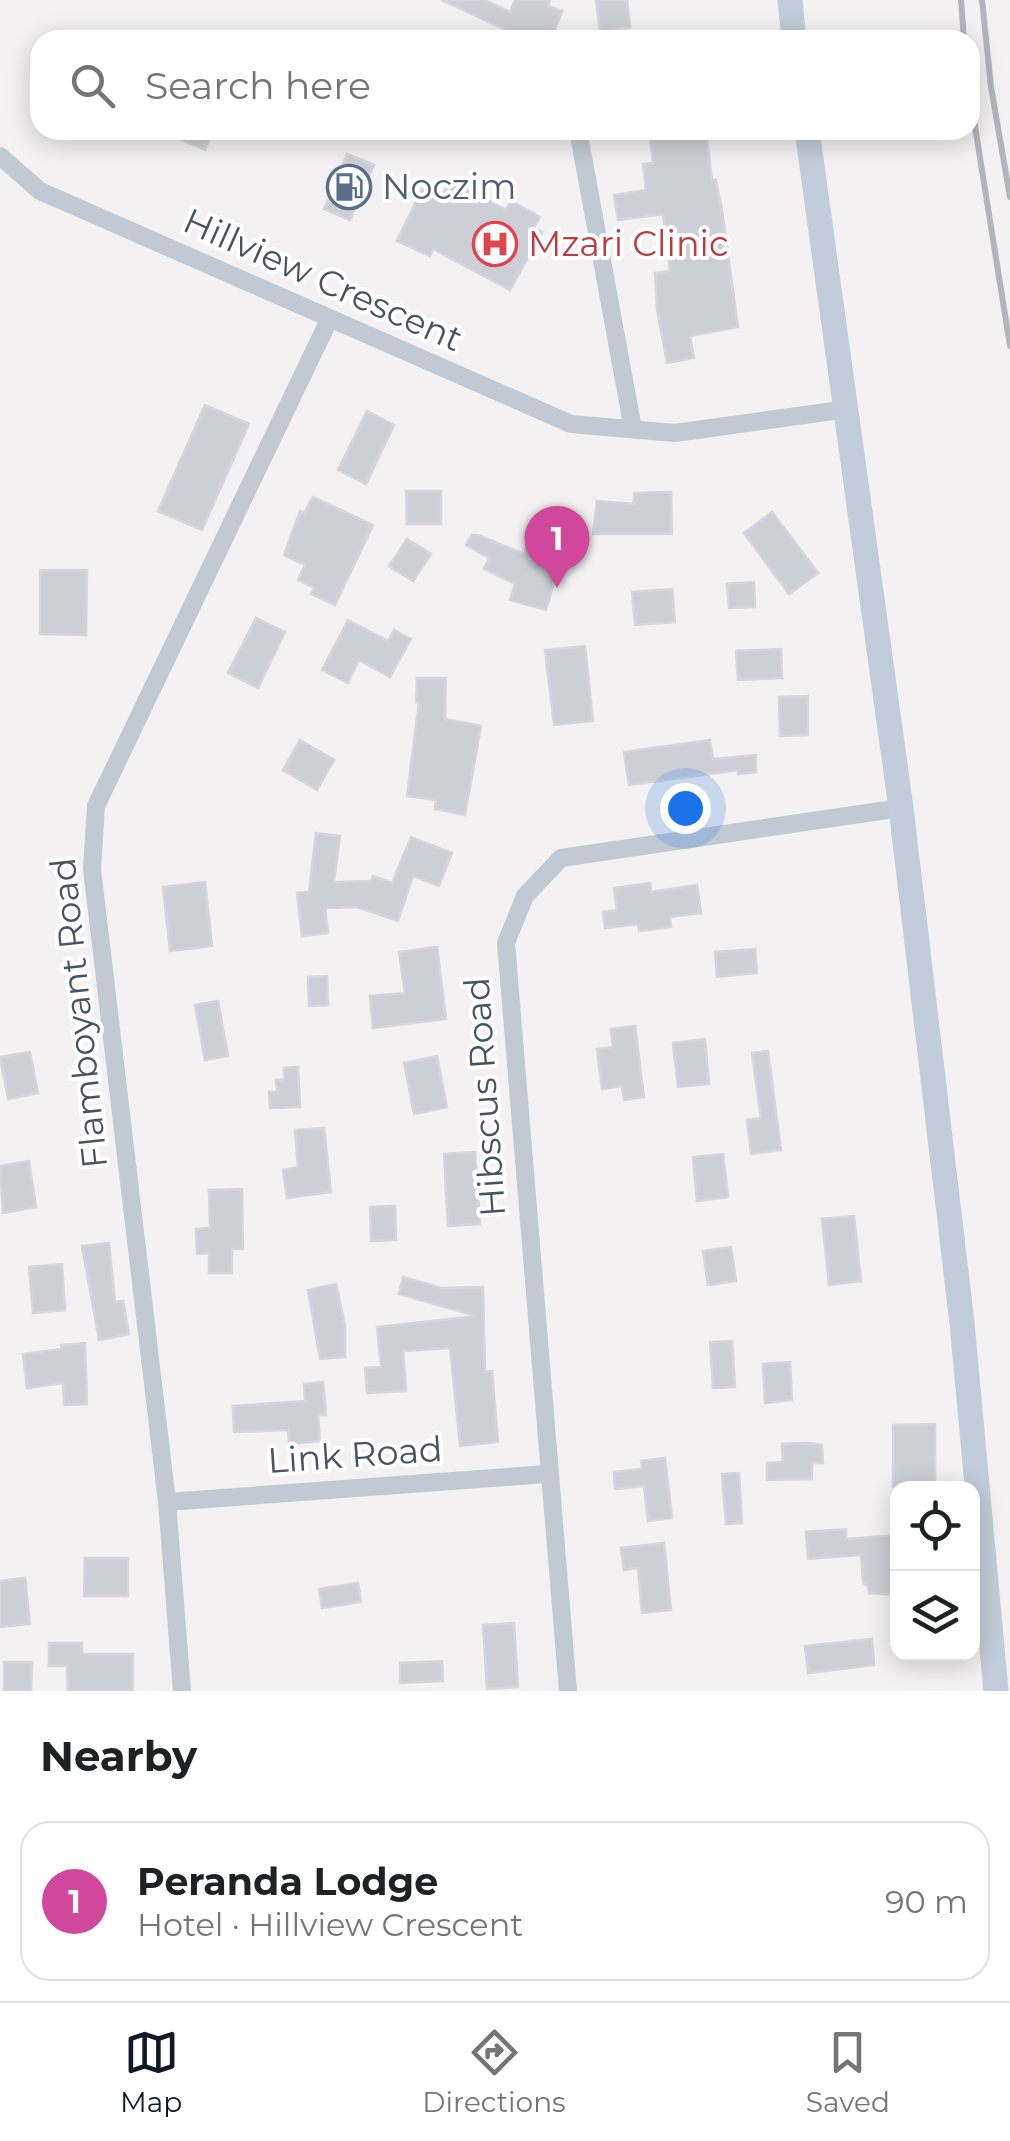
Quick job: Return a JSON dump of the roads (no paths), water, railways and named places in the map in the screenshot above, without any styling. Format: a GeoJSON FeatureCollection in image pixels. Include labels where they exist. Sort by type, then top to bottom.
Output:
{"type":"FeatureCollection","features":[{"type":"Feature","properties":{"kind":"street"},"geometry":{"type":"LineString","coordinates":[[790,0],[793,30]]}},
{"type":"Feature","properties":{"kind":"street"},"geometry":{"type":"LineString","coordinates":[[580,140],[634,429]]}},
{"type":"Feature","properties":{"kind":"street"},"geometry":{"type":"LineString","coordinates":[[808,140],[902,808],[962,1323],[996,1691]]}},
{"type":"Feature","properties":{"kind":"street","name":"Hillview Crescent"},"geometry":{"type":"LineString","coordinates":[[0,156],[40,192],[571,424],[675,432],[848,409]]}},
{"type":"Feature","properties":{"kind":"street","name":"Flamboyant Road"},"geometry":{"type":"LineString","coordinates":[[182,1691],[167,1502],[92,869],[96,806],[329,320]]}},
{"type":"Feature","properties":{"kind":"street","name":"Hibscus Road"},"geometry":{"type":"LineString","coordinates":[[568,1691],[547,1474],[506,943],[525,896],[561,858],[902,808]]}},
{"type":"Feature","properties":{"kind":"street","name":"Link Road"},"geometry":{"type":"LineString","coordinates":[[167,1502],[547,1474]]}},
{"type":"Feature","properties":{"kind":"railway"},"geometry":{"type":"LineString","coordinates":[[961,0],[963,30]]}},
{"type":"Feature","properties":{"kind":"railway"},"geometry":{"type":"LineString","coordinates":[[982,0],[991,87],[1010,197]]}},
{"type":"Feature","properties":{"kind":"railway"},"geometry":{"type":"LineString","coordinates":[[977,140],[1010,346]]}},
{"type":"Feature","properties":{"kind":"place","name":"Noczim"},"geometry":{"type":"Point","coordinates":[349,187]}},
{"type":"Feature","properties":{"kind":"place","name":"Mzari Clinic"},"geometry":{"type":"Point","coordinates":[495,244]}},
{"type":"Feature","properties":{"kind":"place","name":"Peranda Lodge"},"geometry":{"type":"Point","coordinates":[557,588]}}]}
